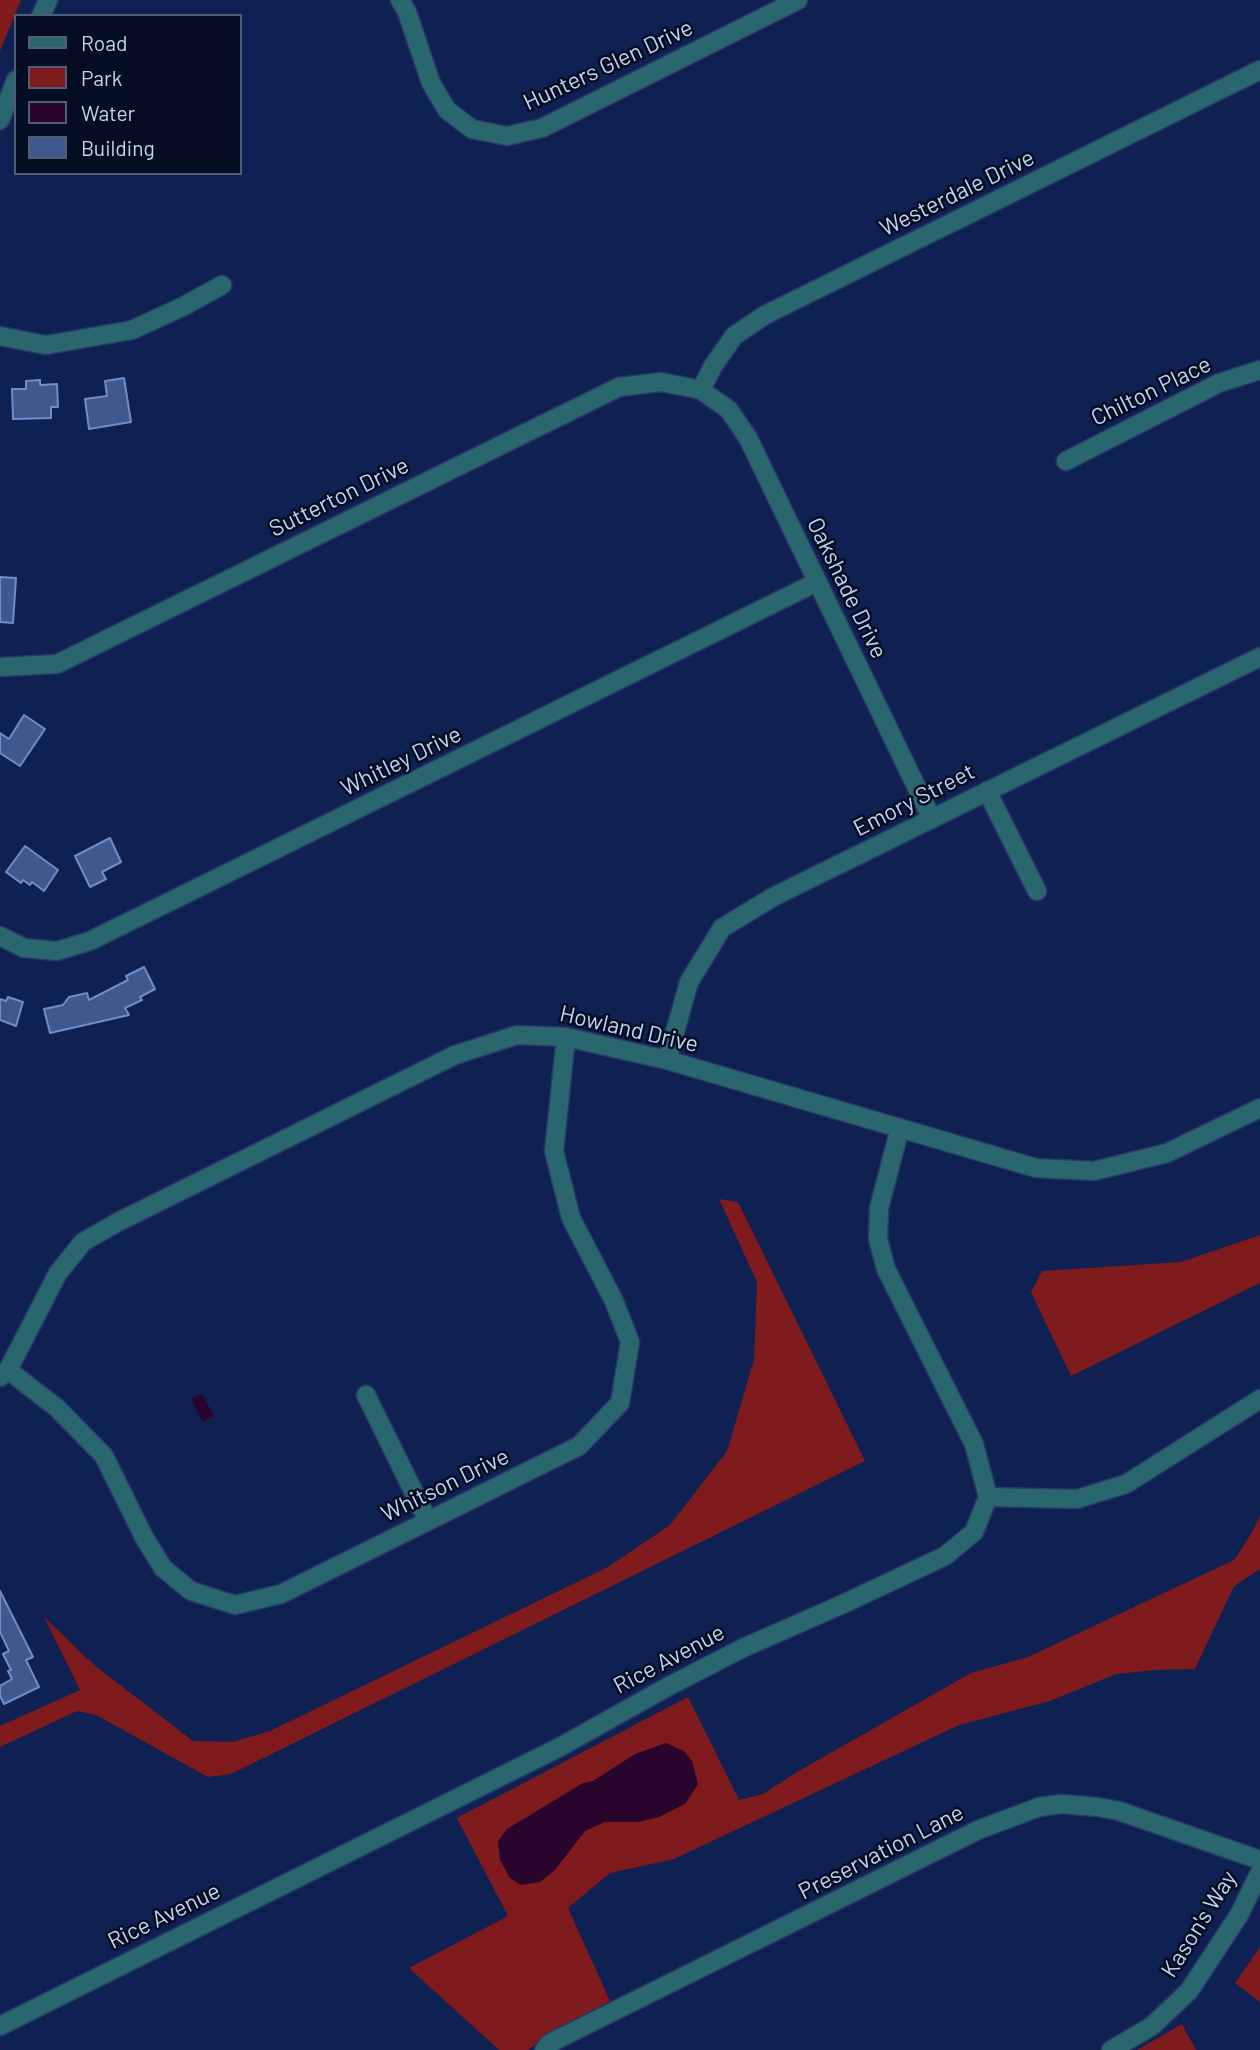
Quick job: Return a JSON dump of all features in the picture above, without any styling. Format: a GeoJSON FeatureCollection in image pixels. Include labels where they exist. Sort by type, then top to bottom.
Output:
{"type":"FeatureCollection","features":[{"type":"Feature","properties":{"kind":"street","name":"Hunters Glen Drive"},"geometry":{"type":"LineString","coordinates":[[400,0],[407,12],[431,83],[447,110],[472,129],[508,135],[542,128],[798,0]]}},
{"type":"Feature","properties":{"kind":"street","name":"Westerdale Drive"},"geometry":{"type":"LineString","coordinates":[[701,390],[713,366],[734,336],[765,315],[1260,70]]}},
{"type":"Feature","properties":{"kind":"street"},"geometry":{"type":"LineString","coordinates":[[0,120],[14,85]]}},
{"type":"Feature","properties":{"kind":"street"},"geometry":{"type":"LineString","coordinates":[[0,336],[46,345],[132,330],[222,285]]}},
{"type":"Feature","properties":{"kind":"street","name":"Chilton Place"},"geometry":{"type":"LineString","coordinates":[[1066,461],[1219,383],[1260,370]]}},
{"type":"Feature","properties":{"kind":"street","name":"Sutterton Drive"},"geometry":{"type":"LineString","coordinates":[[0,667],[57,664],[619,387],[661,382],[701,390]]}},
{"type":"Feature","properties":{"kind":"street","name":"Oakshade Drive"},"geometry":{"type":"LineString","coordinates":[[701,390],[729,410],[748,438],[932,819]]}},
{"type":"Feature","properties":{"kind":"street","name":"Whitley Drive"},"geometry":{"type":"LineString","coordinates":[[0,936],[24,948],[57,951],[90,941],[817,582]]}},
{"type":"Feature","properties":{"kind":"street","name":"Emory Street"},"geometry":{"type":"LineString","coordinates":[[667,1060],[690,982],[722,929],[773,897],[1260,657]]}},
{"type":"Feature","properties":{"kind":"street"},"geometry":{"type":"LineString","coordinates":[[987,790],[1037,891]]}},
{"type":"Feature","properties":{"kind":"street","name":"Howland Drive"},"geometry":{"type":"LineString","coordinates":[[4,1373],[58,1273],[83,1242],[118,1222],[455,1055],[517,1035],[566,1037],[667,1060],[1036,1168],[1094,1171],[1167,1153],[1260,1108]]}},
{"type":"Feature","properties":{"kind":"street","name":"Whitson Drive"},"geometry":{"type":"LineString","coordinates":[[4,1373],[57,1408],[104,1456],[144,1537],[163,1567],[191,1591],[235,1605],[281,1594],[579,1446],[620,1403],[630,1342],[614,1301],[571,1218],[554,1151],[566,1037]]}},
{"type":"Feature","properties":{"kind":"street"},"geometry":{"type":"LineString","coordinates":[[900,1128],[879,1208],[877,1239],[886,1269],[974,1444],[988,1497],[1077,1499],[1126,1485],[1260,1399]]}},
{"type":"Feature","properties":{"kind":"street"},"geometry":{"type":"LineString","coordinates":[[366,1395],[428,1521]]}},
{"type":"Feature","properties":{"kind":"street","name":"Rice Avenue"},"geometry":{"type":"LineString","coordinates":[[0,2026],[559,1747],[743,1648],[945,1556],[974,1532],[988,1497]]}},
{"type":"Feature","properties":{"kind":"street","name":"Preservation Lane"},"geometry":{"type":"LineString","coordinates":[[544,2050],[550,2043],[978,1830],[1039,1807],[1061,1804],[1119,1811],[1260,1860]]}},
{"type":"Feature","properties":{"kind":"street","name":"Kason's Way"},"geometry":{"type":"LineString","coordinates":[[1111,2050],[1152,2026],[1189,1991],[1239,1915],[1260,1872]]}},
{"type":"Feature","properties":{"kind":"green space"},"geometry":{"type":"Polygon","coordinates":[[[0,0],[21,0],[14,14],[0,51],[0,0]]]}},
{"type":"Feature","properties":{"kind":"green space"},"geometry":{"type":"Polygon","coordinates":[[[719,1199],[738,1202],[865,1461],[231,1774],[208,1777],[96,1715],[77,1711],[0,1747],[0,1726],[80,1690],[44,1617],[94,1665],[193,1741],[233,1742],[270,1731],[608,1567],[670,1525],[727,1451],[754,1360],[757,1282],[719,1199]]]}},
{"type":"Feature","properties":{"kind":"green space"},"geometry":{"type":"Polygon","coordinates":[[[1260,1235],[1260,1283],[1071,1376],[1031,1292],[1042,1271],[1181,1262],[1260,1235]]]}},
{"type":"Feature","properties":{"kind":"green space"},"geometry":{"type":"Polygon","coordinates":[[[1260,1516],[1260,1569],[1234,1586],[1195,1669],[1116,1674],[1050,1701],[959,1725],[674,1859],[610,1873],[568,1908],[610,2001],[553,2031],[528,2050],[499,2050],[409,1968],[508,1916],[457,1818],[688,1697],[739,1800],[763,1794],[971,1673],[1028,1657],[1234,1560],[1260,1516]]]}},
{"type":"Feature","properties":{"kind":"green space"},"geometry":{"type":"Polygon","coordinates":[[[1260,1947],[1260,2002],[1235,1983],[1260,1947]]]}},
{"type":"Feature","properties":{"kind":"green space"},"geometry":{"type":"Polygon","coordinates":[[[1182,2024],[1196,2050],[1137,2050],[1182,2024]]]}},
{"type":"Feature","properties":{"kind":"water"},"geometry":{"type":"Polygon","coordinates":[[[202,1394],[214,1416],[203,1422],[191,1399],[202,1394]]]}},
{"type":"Feature","properties":{"kind":"water"},"geometry":{"type":"Polygon","coordinates":[[[666,1743],[684,1751],[692,1761],[698,1784],[685,1804],[659,1817],[638,1822],[605,1822],[585,1831],[555,1870],[540,1882],[521,1885],[510,1878],[500,1860],[498,1841],[507,1829],[635,1754],[666,1743]]]}},
{"type":"Feature","properties":{"kind":"building"},"geometry":{"type":"Polygon","coordinates":[[[124,378],[131,422],[89,429],[85,399],[107,396],[105,381],[124,378]]]}},
{"type":"Feature","properties":{"kind":"building"},"geometry":{"type":"Polygon","coordinates":[[[40,380],[40,385],[57,384],[58,407],[51,407],[51,418],[13,419],[12,389],[26,389],[26,381],[40,380]]]}},
{"type":"Feature","properties":{"kind":"building"},"geometry":{"type":"Polygon","coordinates":[[[0,577],[16,578],[13,623],[0,622],[0,577]]]}},
{"type":"Feature","properties":{"kind":"building"},"geometry":{"type":"Polygon","coordinates":[[[24,715],[45,729],[20,766],[0,753],[0,733],[9,739],[24,715]]]}},
{"type":"Feature","properties":{"kind":"building"},"geometry":{"type":"Polygon","coordinates":[[[110,838],[121,862],[102,872],[106,879],[90,887],[75,856],[110,838]]]}},
{"type":"Feature","properties":{"kind":"building"},"geometry":{"type":"Polygon","coordinates":[[[25,846],[58,870],[44,891],[32,882],[30,885],[23,880],[21,883],[6,872],[25,846]]]}},
{"type":"Feature","properties":{"kind":"building"},"geometry":{"type":"Polygon","coordinates":[[[144,967],[155,989],[140,997],[142,1000],[125,1008],[129,1015],[50,1033],[44,1009],[63,1005],[69,997],[87,993],[89,1000],[128,980],[126,976],[144,967]]]}},
{"type":"Feature","properties":{"kind":"building"},"geometry":{"type":"Polygon","coordinates":[[[8,997],[23,1002],[16,1026],[0,1020],[0,999],[6,1001],[8,997]]]}},
{"type":"Feature","properties":{"kind":"building"},"geometry":{"type":"Polygon","coordinates":[[[0,1591],[33,1657],[26,1660],[39,1687],[4,1704],[0,1696],[0,1686],[12,1679],[8,1671],[11,1670],[3,1654],[9,1651],[0,1632],[0,1591]]]}}]}
